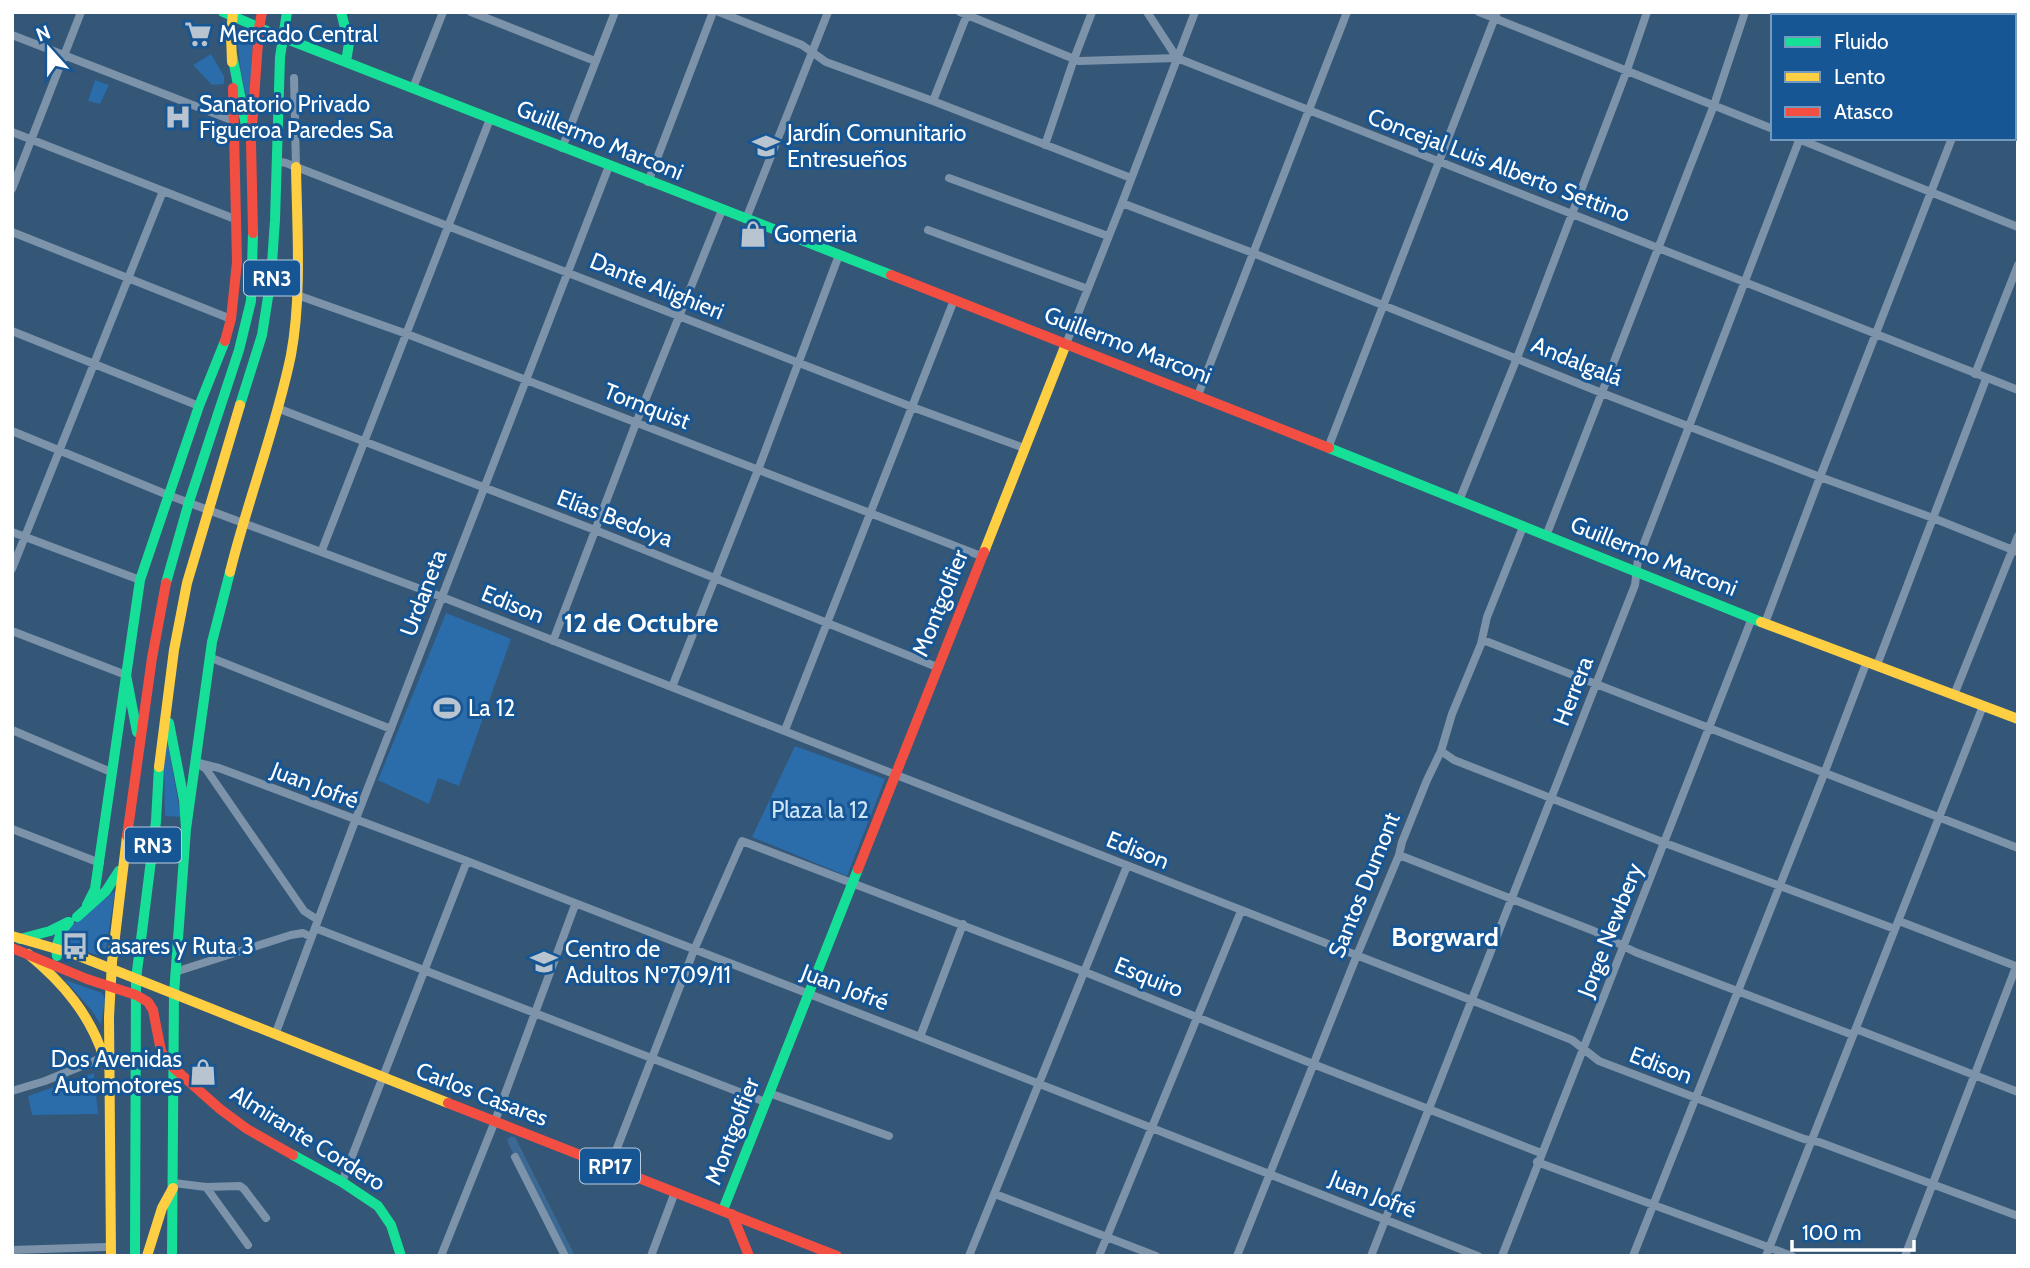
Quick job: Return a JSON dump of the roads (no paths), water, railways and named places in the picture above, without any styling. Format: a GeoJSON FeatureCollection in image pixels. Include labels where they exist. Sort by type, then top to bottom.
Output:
{"type":"FeatureCollection","features":[{"type":"Feature","properties":{"kind":"main road","name":"RN3"},"geometry":{"type":"LineString","coordinates":[[108,1253],[110,986],[124,856],[157,625],[174,550],[239,350],[251,301],[251,162],[262,12]]}},
{"type":"Feature","properties":{"kind":"main road","name":"RN3"},"geometry":{"type":"LineString","coordinates":[[135,1256],[136,979],[156,821],[159,763],[174,650],[187,583],[268,311],[274,264],[281,37],[287,12]]}},
{"type":"Feature","properties":{"kind":"main road"},"geometry":{"type":"LineString","coordinates":[[341,12],[350,40],[346,62]]}},
{"type":"Feature","properties":{"kind":"main road","name":"Guillermo Marconi"},"geometry":{"type":"LineString","coordinates":[[229,13],[281,37],[1198,395],[1752,618],[2018,719]]}},
{"type":"Feature","properties":{"kind":"main road"},"geometry":{"type":"LineString","coordinates":[[74,974],[67,965],[58,960],[56,949],[61,932],[92,898],[95,889],[140,580],[231,319],[236,275],[234,121],[229,13]]}},
{"type":"Feature","properties":{"kind":"main road"},"geometry":{"type":"LineString","coordinates":[[232,54],[246,120],[251,162]]}},
{"type":"Feature","properties":{"kind":"main road"},"geometry":{"type":"LineString","coordinates":[[172,1256],[174,972],[187,829],[209,657],[242,522],[291,353],[297,295],[296,167]]}},
{"type":"Feature","properties":{"kind":"main road","name":"Montgolfier"},"geometry":{"type":"LineString","coordinates":[[749,1256],[728,1212],[767,1098],[1066,344]]}},
{"type":"Feature","properties":{"kind":"main road","name":"RN3"},"geometry":{"type":"LineString","coordinates":[[126,675],[139,751]]}},
{"type":"Feature","properties":{"kind":"main road"},"geometry":{"type":"LineString","coordinates":[[166,710],[187,829]]}},
{"type":"Feature","properties":{"kind":"main road"},"geometry":{"type":"LineString","coordinates":[[110,1085],[95,1028],[83,1009],[50,972],[15,941],[50,931],[92,905],[111,887],[124,856]]}},
{"type":"Feature","properties":{"kind":"main road","name":"RP17"},"geometry":{"type":"LineString","coordinates":[[15,941],[74,954],[112,970]]}},
{"type":"Feature","properties":{"kind":"main road"},"geometry":{"type":"LineString","coordinates":[[28,954],[74,974],[136,995],[151,1005],[163,1057],[174,1069]]}},
{"type":"Feature","properties":{"kind":"main road","name":"Carlos Casares"},"geometry":{"type":"LineString","coordinates":[[112,970],[837,1256]]}},
{"type":"Feature","properties":{"kind":"main road","name":"Almirante Cordero"},"geometry":{"type":"LineString","coordinates":[[174,1069],[247,1129],[367,1197],[385,1213],[401,1256]]}},
{"type":"Feature","properties":{"kind":"main road"},"geometry":{"type":"LineString","coordinates":[[148,1256],[162,1209],[174,1186]]}},
{"type":"Feature","properties":{"kind":"street"},"geometry":{"type":"LineString","coordinates":[[12,189],[81,12]]}},
{"type":"Feature","properties":{"kind":"street"},"geometry":{"type":"LineString","coordinates":[[413,88],[443,12]]}},
{"type":"Feature","properties":{"kind":"street"},"geometry":{"type":"LineString","coordinates":[[471,12],[595,61]]}},
{"type":"Feature","properties":{"kind":"street"},"geometry":{"type":"LineString","coordinates":[[562,148],[615,12]]}},
{"type":"Feature","properties":{"kind":"street"},"geometry":{"type":"LineString","coordinates":[[648,181],[713,12]]}},
{"type":"Feature","properties":{"kind":"street"},"geometry":{"type":"LineString","coordinates":[[719,12],[802,45],[826,62],[1131,178]]}},
{"type":"Feature","properties":{"kind":"street"},"geometry":{"type":"LineString","coordinates":[[746,219],[828,12]]}},
{"type":"Feature","properties":{"kind":"street"},"geometry":{"type":"LineString","coordinates":[[1045,145],[1092,12]]}},
{"type":"Feature","properties":{"kind":"street"},"geometry":{"type":"LineString","coordinates":[[1147,12],[1177,58]]}},
{"type":"Feature","properties":{"kind":"street","name":"Montgolfier"},"geometry":{"type":"LineString","coordinates":[[1066,344],[1195,12]]}},
{"type":"Feature","properties":{"kind":"street"},"geometry":{"type":"LineString","coordinates":[[1198,395],[1347,12]]}},
{"type":"Feature","properties":{"kind":"street"},"geometry":{"type":"LineString","coordinates":[[1479,12],[1496,15],[1771,128]]}},
{"type":"Feature","properties":{"kind":"street"},"geometry":{"type":"LineString","coordinates":[[1459,501],[1517,358],[1647,12]]}},
{"type":"Feature","properties":{"kind":"street"},"geometry":{"type":"LineString","coordinates":[[1546,536],[1714,105],[1745,12]]}},
{"type":"Feature","properties":{"kind":"street"},"geometry":{"type":"LineString","coordinates":[[933,101],[965,13]]}},
{"type":"Feature","properties":{"kind":"street","name":"Concejal Luis Alberto Settino"},"geometry":{"type":"LineString","coordinates":[[965,13],[1087,62],[1177,58],[2018,390]]}},
{"type":"Feature","properties":{"kind":"street"},"geometry":{"type":"LineString","coordinates":[[1328,448],[1496,15]]}},
{"type":"Feature","properties":{"kind":"street"},"geometry":{"type":"LineString","coordinates":[[12,35],[234,121]]}},
{"type":"Feature","properties":{"kind":"street"},"geometry":{"type":"LineString","coordinates":[[293,78],[296,167]]}},
{"type":"Feature","properties":{"kind":"street"},"geometry":{"type":"LineString","coordinates":[[322,550],[490,119]]}},
{"type":"Feature","properties":{"kind":"street"},"geometry":{"type":"LineString","coordinates":[[12,132],[234,219]]}},
{"type":"Feature","properties":{"kind":"street","name":"Herrera"},"geometry":{"type":"LineString","coordinates":[[1371,1256],[1635,585],[1638,559],[1799,140]]}},
{"type":"Feature","properties":{"kind":"street"},"geometry":{"type":"LineString","coordinates":[[1801,140],[2018,227]]}},
{"type":"Feature","properties":{"kind":"street"},"geometry":{"type":"LineString","coordinates":[[1765,623],[1951,140]]}},
{"type":"Feature","properties":{"kind":"street","name":"Dante Alighieri"},"geometry":{"type":"LineString","coordinates":[[276,161],[449,225],[912,407],[1024,448]]}},
{"type":"Feature","properties":{"kind":"street","name":"Urdaneta"},"geometry":{"type":"LineString","coordinates":[[275,1035],[355,821],[610,166]]}},
{"type":"Feature","properties":{"kind":"street"},"geometry":{"type":"LineString","coordinates":[[949,178],[1108,236]]}},
{"type":"Feature","properties":{"kind":"street"},"geometry":{"type":"LineString","coordinates":[[12,569],[163,191]]}},
{"type":"Feature","properties":{"kind":"street","name":"Andalgalá"},"geometry":{"type":"LineString","coordinates":[[1122,203],[1602,393],[2015,551]]}},
{"type":"Feature","properties":{"kind":"street"},"geometry":{"type":"LineString","coordinates":[[553,640],[636,423],[722,210]]}},
{"type":"Feature","properties":{"kind":"street"},"geometry":{"type":"LineString","coordinates":[[928,230],[1088,289]]}},
{"type":"Feature","properties":{"kind":"street"},"geometry":{"type":"LineString","coordinates":[[12,232],[231,319]]}},
{"type":"Feature","properties":{"kind":"street"},"geometry":{"type":"LineString","coordinates":[[672,687],[839,256]]}},
{"type":"Feature","properties":{"kind":"street"},"geometry":{"type":"LineString","coordinates":[[1975,374],[2018,265]]}},
{"type":"Feature","properties":{"kind":"street","name":"Tornquist"},"geometry":{"type":"LineString","coordinates":[[297,295],[407,334],[981,556]]}},
{"type":"Feature","properties":{"kind":"street"},"geometry":{"type":"LineString","coordinates":[[785,730],[954,300]]}},
{"type":"Feature","properties":{"kind":"street"},"geometry":{"type":"LineString","coordinates":[[12,331],[199,406]]}},
{"type":"Feature","properties":{"kind":"street"},"geometry":{"type":"LineString","coordinates":[[1633,1256],[1824,774],[1933,518],[1986,379]]}},
{"type":"Feature","properties":{"kind":"street","name":"Elías Bedoya"},"geometry":{"type":"LineString","coordinates":[[277,408],[595,530],[937,667]]}},
{"type":"Feature","properties":{"kind":"street"},"geometry":{"type":"LineString","coordinates":[[12,431],[189,502]]}},
{"type":"Feature","properties":{"kind":"street","name":"Edison"},"geometry":{"type":"LineString","coordinates":[[189,502],[322,550],[1471,1000],[1572,1041],[1599,1061],[1696,1099],[2018,1216]]}},
{"type":"Feature","properties":{"kind":"street","name":"Santos Dumont"},"geometry":{"type":"LineString","coordinates":[[1237,1256],[1356,955],[1441,751],[1450,719],[1483,640],[1487,617],[1523,527]]}},
{"type":"Feature","properties":{"kind":"street"},"geometry":{"type":"LineString","coordinates":[[12,532],[140,580]]}},
{"type":"Feature","properties":{"kind":"street"},"geometry":{"type":"LineString","coordinates":[[1954,695],[2015,551],[2018,536]]}},
{"type":"Feature","properties":{"kind":"street","name":"Jorge Newbery"},"geometry":{"type":"LineString","coordinates":[[1502,1256],[1752,618]]}},
{"type":"Feature","properties":{"kind":"street"},"geometry":{"type":"LineString","coordinates":[[12,631],[126,675]]}},
{"type":"Feature","properties":{"kind":"street"},"geometry":{"type":"LineString","coordinates":[[1483,640],[2018,848]]}},
{"type":"Feature","properties":{"kind":"street"},"geometry":{"type":"LineString","coordinates":[[209,657],[391,729]]}},
{"type":"Feature","properties":{"kind":"street"},"geometry":{"type":"LineString","coordinates":[[1768,1252],[1983,706]]}},
{"type":"Feature","properties":{"kind":"street"},"geometry":{"type":"LineString","coordinates":[[12,730],[111,772]]}},
{"type":"Feature","properties":{"kind":"street"},"geometry":{"type":"LineString","coordinates":[[1441,751],[1454,760],[1665,843],[1780,886],[2017,967],[1905,1256]]}},
{"type":"Feature","properties":{"kind":"street"},"geometry":{"type":"LineString","coordinates":[[195,762],[206,769],[304,911],[316,924],[425,972],[651,1058],[889,1136]]}},
{"type":"Feature","properties":{"kind":"street","name":"Juan Jofré"},"geometry":{"type":"LineString","coordinates":[[195,762],[219,768],[467,861],[1478,1256]]}},
{"type":"Feature","properties":{"kind":"street"},"geometry":{"type":"LineString","coordinates":[[12,829],[100,863]]}},
{"type":"Feature","properties":{"kind":"street","name":"Esquiro"},"geometry":{"type":"LineString","coordinates":[[694,950],[742,841],[1085,972],[1541,1153]]}},
{"type":"Feature","properties":{"kind":"street"},"geometry":{"type":"LineString","coordinates":[[1399,855],[1594,931],[1624,946],[1737,991],[2018,1092]]}},
{"type":"Feature","properties":{"kind":"street"},"geometry":{"type":"LineString","coordinates":[[342,1182],[467,861]]}},
{"type":"Feature","properties":{"kind":"street"},"geometry":{"type":"LineString","coordinates":[[969,1256],[1127,866]]}},
{"type":"Feature","properties":{"kind":"street"},"geometry":{"type":"LineString","coordinates":[[441,1256],[495,1121],[575,905]]}},
{"type":"Feature","properties":{"kind":"street"},"geometry":{"type":"LineString","coordinates":[[1098,1256],[1241,911]]}},
{"type":"Feature","properties":{"kind":"street"},"geometry":{"type":"LineString","coordinates":[[920,1037],[963,925]]}},
{"type":"Feature","properties":{"kind":"street"},"geometry":{"type":"LineString","coordinates":[[174,972],[291,934],[303,933],[311,937]]}},
{"type":"Feature","properties":{"kind":"street"},"geometry":{"type":"LineString","coordinates":[[610,1166],[694,950]]}},
{"type":"Feature","properties":{"kind":"street"},"geometry":{"type":"LineString","coordinates":[[12,1091],[104,1058]]}},
{"type":"Feature","properties":{"kind":"street"},"geometry":{"type":"LineString","coordinates":[[515,1157],[565,1256]]}},
{"type":"Feature","properties":{"kind":"street"},"geometry":{"type":"LineString","coordinates":[[1537,1163],[1653,1205],[1768,1252],[1793,1256]]}},
{"type":"Feature","properties":{"kind":"street"},"geometry":{"type":"LineString","coordinates":[[174,1186],[240,1186],[266,1217]]}},
{"type":"Feature","properties":{"kind":"street"},"geometry":{"type":"LineString","coordinates":[[206,1187],[248,1245]]}},
{"type":"Feature","properties":{"kind":"street"},"geometry":{"type":"LineString","coordinates":[[651,1256],[676,1192]]}},
{"type":"Feature","properties":{"kind":"street"},"geometry":{"type":"LineString","coordinates":[[995,1194],[1156,1256]]}},
{"type":"Feature","properties":{"kind":"street"},"geometry":{"type":"LineString","coordinates":[[12,1250],[108,1253]]}},
{"type":"Feature","properties":{"kind":"waterway"},"geometry":{"type":"LineString","coordinates":[[512,1141],[570,1256]]}},
{"type":"Feature","properties":{"kind":"place","name":"Mercado Central"},"geometry":{"type":"Point","coordinates":[198,34]}},
{"type":"Feature","properties":{"kind":"place","name":"Sanatorio Privado Figueroa Paredes Sa"},"geometry":{"type":"Point","coordinates":[178,117]}},
{"type":"Feature","properties":{"kind":"place","name":"Jardín Comunitario Entresueños"},"geometry":{"type":"Point","coordinates":[766,146]}},
{"type":"Feature","properties":{"kind":"place","name":"Gomeria"},"geometry":{"type":"Point","coordinates":[753,234]}},
{"type":"Feature","properties":{"kind":"place","name":"La 12"},"geometry":{"type":"Point","coordinates":[447,708]}},
{"type":"Feature","properties":{"kind":"place","name":"Casares y Ruta 3"},"geometry":{"type":"Point","coordinates":[75,946]}},
{"type":"Feature","properties":{"kind":"place","name":"Centro de Adultos Nº709/11"},"geometry":{"type":"Point","coordinates":[544,962]}},
{"type":"Feature","properties":{"kind":"place","name":"Dos Avenidas Automotores"},"geometry":{"type":"Point","coordinates":[203,1072]}},
{"type":"Feature","properties":{"kind":"district","name":"12 de Octubre"},"geometry":{"type":"Point","coordinates":[641,623]}},
{"type":"Feature","properties":{"kind":"district","name":"Borgward"},"geometry":{"type":"Point","coordinates":[1445,937]}},
{"type":"Feature","properties":{"kind":"park label","name":"Plaza la 12"},"geometry":{"type":"Point","coordinates":[820,810]}}]}
